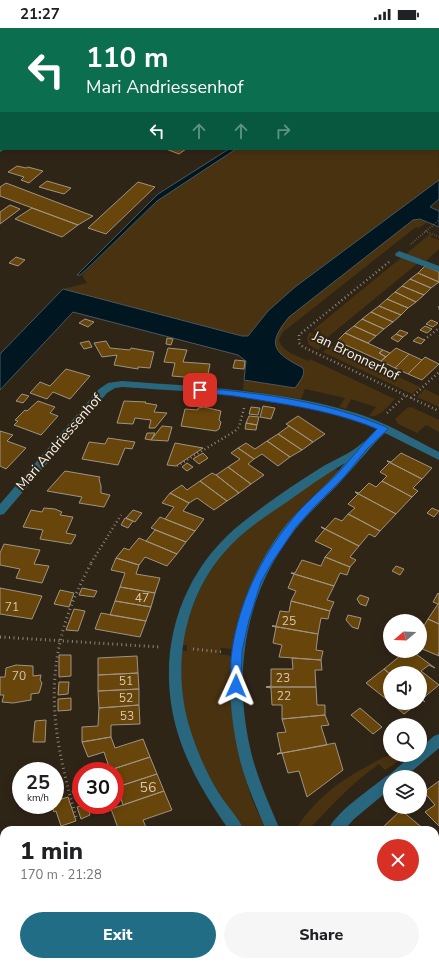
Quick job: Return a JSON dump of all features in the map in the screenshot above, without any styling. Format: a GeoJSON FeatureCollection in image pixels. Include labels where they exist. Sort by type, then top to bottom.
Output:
{"type":"FeatureCollection","features":[{"type":"Feature","properties":{"kind":"street"},"geometry":{"type":"LineString","coordinates":[[399,254],[439,269]]}},
{"type":"Feature","properties":{"kind":"street","name":"Mari Andriessenhof"},"geometry":{"type":"LineString","coordinates":[[0,511],[103,391],[112,385],[122,384],[248,396],[284,401],[337,412],[379,427],[439,456]]}},
{"type":"Feature","properties":{"kind":"street"},"geometry":{"type":"LineString","coordinates":[[271,826],[253,783],[244,752],[238,720],[236,653],[247,605],[256,582],[267,562],[293,524],[341,475],[379,427]]}},
{"type":"Feature","properties":{"kind":"street"},"geometry":{"type":"LineString","coordinates":[[234,826],[209,791],[197,768],[189,749],[178,710],[174,690],[174,669],[176,648],[182,622],[194,590],[210,561],[231,538],[257,516],[330,466],[363,448]]}},
{"type":"Feature","properties":{"kind":"street"},"geometry":{"type":"LineString","coordinates":[[403,770],[439,740]]}},
{"type":"Feature","properties":{"kind":"street"},"geometry":{"type":"LineString","coordinates":[[338,826],[349,814],[383,787]]}},
{"type":"Feature","properties":{"kind":"path","name":"Jan Bronnerhof"},"geometry":{"type":"LineString","coordinates":[[439,220],[299,335],[298,338],[302,347],[439,411]]}},
{"type":"Feature","properties":{"kind":"path"},"geometry":{"type":"LineString","coordinates":[[425,231],[439,237]]}},
{"type":"Feature","properties":{"kind":"path"},"geometry":{"type":"LineString","coordinates":[[424,340],[439,327]]}},
{"type":"Feature","properties":{"kind":"path"},"geometry":{"type":"LineString","coordinates":[[411,398],[439,372]]}},
{"type":"Feature","properties":{"kind":"path"},"geometry":{"type":"LineString","coordinates":[[177,466],[235,431],[239,426],[248,396]]}},
{"type":"Feature","properties":{"kind":"path"},"geometry":{"type":"LineString","coordinates":[[379,427],[405,396]]}},
{"type":"Feature","properties":{"kind":"path"},"geometry":{"type":"LineString","coordinates":[[76,817],[58,747],[55,665],[59,642],[81,582],[109,532],[121,515]]}},
{"type":"Feature","properties":{"kind":"path"},"geometry":{"type":"LineString","coordinates":[[0,637],[236,653]]}},
{"type":"Feature","properties":{"kind":"shaded area"},"geometry":{"type":"Polygon","coordinates":[[[232,150],[439,150],[439,180],[295,287],[268,311],[248,336],[242,336],[63,289],[87,283],[82,275],[157,200],[232,150]]]}},
{"type":"Feature","properties":{"kind":"shaded area"},"geometry":{"type":"Polygon","coordinates":[[[417,219],[427,222],[419,228],[416,227],[283,332],[279,340],[283,348],[287,351],[308,361],[310,359],[395,399],[380,414],[376,416],[369,416],[376,407],[351,399],[346,409],[339,407],[345,398],[305,389],[301,399],[243,390],[244,380],[295,388],[304,374],[277,350],[277,336],[281,328],[289,317],[413,220],[417,219]]]}},
{"type":"Feature","properties":{"kind":"shaded area"},"geometry":{"type":"Polygon","coordinates":[[[430,234],[432,235],[430,237],[439,240],[439,249],[426,261],[422,259],[420,261],[405,255],[430,234]]]}},
{"type":"Feature","properties":{"kind":"shaded area"},"geometry":{"type":"Polygon","coordinates":[[[402,257],[418,263],[328,337],[313,330],[402,257]]]}},
{"type":"Feature","properties":{"kind":"shaded area"},"geometry":{"type":"Polygon","coordinates":[[[309,332],[325,340],[323,342],[326,343],[318,350],[309,345],[307,339],[309,332]]]}},
{"type":"Feature","properties":{"kind":"shaded area"},"geometry":{"type":"Polygon","coordinates":[[[331,345],[420,387],[412,394],[323,352],[331,345]]]}},
{"type":"Feature","properties":{"kind":"shaded area"},"geometry":{"type":"Polygon","coordinates":[[[425,389],[439,396],[439,407],[417,397],[425,389]]]}},
{"type":"Feature","properties":{"kind":"shaded area"},"geometry":{"type":"Polygon","coordinates":[[[411,407],[439,420],[439,432],[426,425],[417,433],[398,424],[395,419],[407,408],[411,407]]]}},
{"type":"Feature","properties":{"kind":"shaded area"},"geometry":{"type":"Polygon","coordinates":[[[335,469],[338,470],[339,472],[299,510],[274,542],[255,575],[248,592],[237,629],[233,649],[221,648],[219,654],[232,656],[233,711],[241,764],[252,799],[265,826],[241,826],[212,783],[203,766],[189,730],[184,712],[180,683],[181,651],[187,651],[187,645],[181,645],[196,598],[207,576],[221,556],[232,543],[259,519],[335,469]]]}},
{"type":"Feature","properties":{"kind":"shaded area"},"geometry":{"type":"Polygon","coordinates":[[[383,758],[383,762],[397,762],[385,770],[379,764],[360,778],[312,826],[298,826],[310,810],[327,793],[357,772],[383,758]]]}},
{"type":"Feature","properties":{"kind":"water"},"geometry":{"type":"Polygon","coordinates":[[[227,150],[234,150],[157,201],[89,267],[80,275],[77,275],[158,194],[227,150]]]}},
{"type":"Feature","properties":{"kind":"water"},"geometry":{"type":"Polygon","coordinates":[[[439,180],[439,199],[430,207],[439,211],[439,227],[420,219],[413,220],[289,317],[282,327],[277,335],[276,348],[286,358],[303,368],[304,371],[302,378],[295,388],[244,380],[246,361],[238,355],[73,312],[0,390],[0,354],[63,289],[242,336],[248,336],[268,311],[295,287],[439,180]]]}},
{"type":"Feature","properties":{"kind":"building"},"geometry":{"type":"Polygon","coordinates":[[[169,150],[185,150],[179,154],[169,150]]]}},
{"type":"Feature","properties":{"kind":"building"},"geometry":{"type":"Polygon","coordinates":[[[17,166],[43,171],[29,183],[21,180],[24,177],[8,172],[17,166]]]}},
{"type":"Feature","properties":{"kind":"building"},"geometry":{"type":"Polygon","coordinates":[[[47,181],[71,188],[64,194],[39,187],[47,181]]]}},
{"type":"Feature","properties":{"kind":"building"},"geometry":{"type":"Polygon","coordinates":[[[138,182],[155,187],[106,234],[88,228],[138,182]]]}},
{"type":"Feature","properties":{"kind":"building"},"geometry":{"type":"Polygon","coordinates":[[[6,183],[93,216],[78,225],[0,196],[0,187],[6,183]]]}},
{"type":"Feature","properties":{"kind":"building"},"geometry":{"type":"Polygon","coordinates":[[[10,205],[20,209],[0,224],[0,212],[10,205]]]}},
{"type":"Feature","properties":{"kind":"building"},"geometry":{"type":"Polygon","coordinates":[[[32,208],[78,225],[62,237],[15,219],[32,208]]]}},
{"type":"Feature","properties":{"kind":"building"},"geometry":{"type":"Polygon","coordinates":[[[16,257],[25,260],[18,266],[9,263],[16,257]]]}},
{"type":"Feature","properties":{"kind":"building"},"geometry":{"type":"Polygon","coordinates":[[[425,266],[439,272],[439,282],[418,273],[425,266]]]}},
{"type":"Feature","properties":{"kind":"building"},"geometry":{"type":"Polygon","coordinates":[[[418,273],[439,282],[431,288],[410,279],[418,273]]]}},
{"type":"Feature","properties":{"kind":"building"},"geometry":{"type":"Polygon","coordinates":[[[410,279],[431,288],[424,295],[402,286],[410,279]]]}},
{"type":"Feature","properties":{"kind":"building"},"geometry":{"type":"Polygon","coordinates":[[[402,286],[424,295],[416,302],[395,292],[402,286]]]}},
{"type":"Feature","properties":{"kind":"building"},"geometry":{"type":"Polygon","coordinates":[[[395,292],[416,302],[408,308],[387,299],[395,292]]]}},
{"type":"Feature","properties":{"kind":"building"},"geometry":{"type":"Polygon","coordinates":[[[387,299],[408,308],[401,315],[379,306],[387,299]]]}},
{"type":"Feature","properties":{"kind":"building"},"geometry":{"type":"Polygon","coordinates":[[[379,306],[401,315],[393,322],[371,312],[379,306]]]}},
{"type":"Feature","properties":{"kind":"building"},"geometry":{"type":"Polygon","coordinates":[[[371,312],[393,322],[384,329],[362,319],[371,312]]]}},
{"type":"Feature","properties":{"kind":"building"},"geometry":{"type":"Polygon","coordinates":[[[85,319],[94,322],[88,327],[79,323],[85,319]]]}},
{"type":"Feature","properties":{"kind":"building"},"geometry":{"type":"Polygon","coordinates":[[[362,319],[384,329],[376,336],[354,326],[362,319]]]}},
{"type":"Feature","properties":{"kind":"building"},"geometry":{"type":"Polygon","coordinates":[[[431,320],[438,323],[433,327],[426,324],[431,320]]]}},
{"type":"Feature","properties":{"kind":"building"},"geometry":{"type":"Polygon","coordinates":[[[354,326],[376,336],[368,343],[345,333],[354,326]]]}},
{"type":"Feature","properties":{"kind":"building"},"geometry":{"type":"Polygon","coordinates":[[[425,326],[432,329],[427,333],[420,330],[425,326]]]}},
{"type":"Feature","properties":{"kind":"building"},"geometry":{"type":"Polygon","coordinates":[[[400,330],[408,333],[403,337],[396,334],[400,330]]]}},
{"type":"Feature","properties":{"kind":"building"},"geometry":{"type":"Polygon","coordinates":[[[345,333],[383,350],[379,353],[386,357],[381,361],[337,341],[345,333]]]}},
{"type":"Feature","properties":{"kind":"building"},"geometry":{"type":"Polygon","coordinates":[[[396,334],[403,337],[398,342],[391,338],[396,334]]]}},
{"type":"Feature","properties":{"kind":"building"},"geometry":{"type":"Polygon","coordinates":[[[418,337],[425,340],[421,344],[413,341],[418,337]]]}},
{"type":"Feature","properties":{"kind":"building"},"geometry":{"type":"Polygon","coordinates":[[[167,338],[173,339],[171,345],[166,344],[167,338]]]}},
{"type":"Feature","properties":{"kind":"building"},"geometry":{"type":"Polygon","coordinates":[[[89,341],[92,347],[84,349],[80,343],[89,341]]]}},
{"type":"Feature","properties":{"kind":"building"},"geometry":{"type":"Polygon","coordinates":[[[106,341],[110,348],[130,350],[131,348],[154,352],[150,368],[138,367],[138,369],[114,365],[117,355],[102,357],[94,343],[106,341]]]}},
{"type":"Feature","properties":{"kind":"building"},"geometry":{"type":"Polygon","coordinates":[[[168,348],[187,350],[183,362],[210,364],[207,379],[172,376],[175,363],[164,362],[168,348]]]}},
{"type":"Feature","properties":{"kind":"building"},"geometry":{"type":"Polygon","coordinates":[[[396,348],[409,354],[395,368],[381,361],[396,348]]]}},
{"type":"Feature","properties":{"kind":"building"},"geometry":{"type":"Polygon","coordinates":[[[383,350],[390,353],[386,357],[379,353],[383,350]]]}},
{"type":"Feature","properties":{"kind":"building"},"geometry":{"type":"Polygon","coordinates":[[[409,354],[422,360],[408,374],[395,368],[409,354]]]}},
{"type":"Feature","properties":{"kind":"building"},"geometry":{"type":"Polygon","coordinates":[[[425,357],[439,364],[422,380],[408,374],[425,357]]]}},
{"type":"Feature","properties":{"kind":"building"},"geometry":{"type":"Polygon","coordinates":[[[235,360],[245,361],[244,369],[233,368],[235,360]]]}},
{"type":"Feature","properties":{"kind":"building"},"geometry":{"type":"Polygon","coordinates":[[[66,369],[90,376],[70,399],[53,392],[47,399],[30,393],[40,382],[50,386],[66,369]]]}},
{"type":"Feature","properties":{"kind":"building"},"geometry":{"type":"Polygon","coordinates":[[[22,394],[29,396],[23,403],[16,401],[22,394]]]}},
{"type":"Feature","properties":{"kind":"building"},"geometry":{"type":"Polygon","coordinates":[[[38,401],[55,407],[50,413],[58,416],[41,435],[14,425],[18,421],[15,420],[25,410],[27,411],[38,401]]]}},
{"type":"Feature","properties":{"kind":"building"},"geometry":{"type":"Polygon","coordinates":[[[124,401],[146,402],[145,403],[157,405],[154,412],[167,413],[155,428],[149,428],[151,420],[135,418],[133,424],[117,423],[124,401]]]}},
{"type":"Feature","properties":{"kind":"building"},"geometry":{"type":"Polygon","coordinates":[[[263,406],[275,408],[271,419],[260,417],[263,406]]]}},
{"type":"Feature","properties":{"kind":"building"},"geometry":{"type":"Polygon","coordinates":[[[204,407],[221,411],[219,420],[221,422],[219,429],[216,431],[181,426],[185,409],[198,410],[198,408],[204,407]]]}},
{"type":"Feature","properties":{"kind":"building"},"geometry":{"type":"Polygon","coordinates":[[[251,407],[260,408],[258,415],[249,414],[251,407]]]}},
{"type":"Feature","properties":{"kind":"building"},"geometry":{"type":"Polygon","coordinates":[[[249,416],[259,417],[257,425],[246,423],[249,416]]]}},
{"type":"Feature","properties":{"kind":"building"},"geometry":{"type":"Polygon","coordinates":[[[298,416],[325,434],[313,442],[286,424],[298,416]]]}},
{"type":"Feature","properties":{"kind":"building"},"geometry":{"type":"Polygon","coordinates":[[[246,423],[257,425],[256,430],[245,429],[246,423]]]}},
{"type":"Feature","properties":{"kind":"building"},"geometry":{"type":"Polygon","coordinates":[[[162,426],[172,427],[168,441],[151,440],[162,426]]]}},
{"type":"Feature","properties":{"kind":"building"},"geometry":{"type":"Polygon","coordinates":[[[289,426],[313,442],[302,450],[278,434],[289,426]]]}},
{"type":"Feature","properties":{"kind":"building"},"geometry":{"type":"Polygon","coordinates":[[[0,431],[13,435],[7,441],[26,448],[6,469],[0,466],[0,431]]]}},
{"type":"Feature","properties":{"kind":"building"},"geometry":{"type":"Polygon","coordinates":[[[147,433],[155,433],[151,440],[145,439],[147,433]]]}},
{"type":"Feature","properties":{"kind":"building"},"geometry":{"type":"Polygon","coordinates":[[[278,434],[302,450],[290,457],[267,441],[278,434]]]}},
{"type":"Feature","properties":{"kind":"building"},"geometry":{"type":"Polygon","coordinates":[[[108,438],[135,442],[132,449],[125,448],[118,465],[82,459],[89,442],[105,444],[108,438]]]}},
{"type":"Feature","properties":{"kind":"building"},"geometry":{"type":"Polygon","coordinates":[[[267,441],[290,457],[278,466],[262,454],[254,459],[238,448],[246,443],[255,449],[267,441]]]}},
{"type":"Feature","properties":{"kind":"building"},"geometry":{"type":"Polygon","coordinates":[[[175,443],[203,448],[176,466],[167,465],[175,443]]]}},
{"type":"Feature","properties":{"kind":"building"},"geometry":{"type":"Polygon","coordinates":[[[238,448],[254,459],[248,464],[264,475],[251,484],[228,467],[240,459],[231,453],[238,448]]]}},
{"type":"Feature","properties":{"kind":"building"},"geometry":{"type":"Polygon","coordinates":[[[203,453],[208,458],[199,464],[193,459],[203,453]]]}},
{"type":"Feature","properties":{"kind":"building"},"geometry":{"type":"Polygon","coordinates":[[[401,453],[432,468],[422,479],[387,461],[391,462],[401,453]]]}},
{"type":"Feature","properties":{"kind":"building"},"geometry":{"type":"Polygon","coordinates":[[[390,462],[422,479],[413,488],[418,491],[412,497],[382,481],[387,476],[380,472],[390,462]]]}},
{"type":"Feature","properties":{"kind":"building"},"geometry":{"type":"Polygon","coordinates":[[[187,463],[193,467],[187,471],[182,467],[187,463]]]}},
{"type":"Feature","properties":{"kind":"building"},"geometry":{"type":"Polygon","coordinates":[[[228,467],[251,484],[239,493],[216,475],[228,467]]]}},
{"type":"Feature","properties":{"kind":"building"},"geometry":{"type":"Polygon","coordinates":[[[65,471],[100,477],[101,493],[110,495],[104,507],[79,503],[82,497],[47,491],[65,471]]]}},
{"type":"Feature","properties":{"kind":"building"},"geometry":{"type":"Polygon","coordinates":[[[212,473],[239,493],[227,501],[200,481],[212,473]]]}},
{"type":"Feature","properties":{"kind":"building"},"geometry":{"type":"Polygon","coordinates":[[[200,481],[227,501],[214,510],[197,498],[189,503],[170,493],[182,485],[187,490],[200,481]]]}},
{"type":"Feature","properties":{"kind":"building"},"geometry":{"type":"Polygon","coordinates":[[[382,481],[412,497],[396,514],[355,492],[359,493],[369,483],[376,487],[382,481]]]}},
{"type":"Feature","properties":{"kind":"building"},"geometry":{"type":"Polygon","coordinates":[[[355,492],[396,514],[380,531],[348,514],[355,508],[348,504],[358,494],[355,492]]]}},
{"type":"Feature","properties":{"kind":"building"},"geometry":{"type":"Polygon","coordinates":[[[170,493],[189,503],[183,511],[204,519],[195,531],[165,519],[174,507],[162,503],[170,493]]]}},
{"type":"Feature","properties":{"kind":"building"},"geometry":{"type":"Polygon","coordinates":[[[44,508],[55,509],[62,512],[60,515],[73,517],[66,533],[76,535],[71,544],[40,539],[43,530],[23,527],[31,510],[42,512],[44,508]]]}},
{"type":"Feature","properties":{"kind":"building"},"geometry":{"type":"Polygon","coordinates":[[[432,508],[439,511],[434,517],[427,513],[432,508]]]}},
{"type":"Feature","properties":{"kind":"building"},"geometry":{"type":"Polygon","coordinates":[[[133,510],[142,513],[135,522],[126,518],[133,510]]]}},
{"type":"Feature","properties":{"kind":"building"},"geometry":{"type":"Polygon","coordinates":[[[348,514],[380,531],[375,537],[369,534],[359,546],[325,529],[335,518],[342,521],[348,514]]]}},
{"type":"Feature","properties":{"kind":"building"},"geometry":{"type":"Polygon","coordinates":[[[160,517],[195,531],[186,542],[151,528],[160,517]]]}},
{"type":"Feature","properties":{"kind":"building"},"geometry":{"type":"Polygon","coordinates":[[[125,518],[133,521],[128,528],[121,525],[125,518]]]}},
{"type":"Feature","properties":{"kind":"building"},"geometry":{"type":"Polygon","coordinates":[[[325,529],[359,546],[350,557],[356,560],[350,567],[325,557],[332,549],[315,541],[325,529]]]}},
{"type":"Feature","properties":{"kind":"building"},"geometry":{"type":"Polygon","coordinates":[[[155,530],[186,542],[177,554],[146,541],[155,530]]]}},
{"type":"Feature","properties":{"kind":"building"},"geometry":{"type":"Polygon","coordinates":[[[139,538],[177,554],[167,566],[145,557],[139,565],[116,558],[124,548],[129,550],[139,538]]]}},
{"type":"Feature","properties":{"kind":"building"},"geometry":{"type":"Polygon","coordinates":[[[4,544],[40,550],[34,564],[49,566],[42,583],[16,578],[20,569],[0,565],[0,553],[4,544]]]}},
{"type":"Feature","properties":{"kind":"building"},"geometry":{"type":"Polygon","coordinates":[[[325,557],[350,567],[347,575],[340,573],[334,586],[291,573],[295,573],[302,560],[321,566],[325,557]]]}},
{"type":"Feature","properties":{"kind":"building"},"geometry":{"type":"Polygon","coordinates":[[[116,558],[139,565],[136,574],[160,578],[155,593],[120,587],[125,573],[111,570],[116,558]]]}},
{"type":"Feature","properties":{"kind":"building"},"geometry":{"type":"Polygon","coordinates":[[[396,566],[404,569],[400,575],[392,571],[396,566]]]}},
{"type":"Feature","properties":{"kind":"building"},"geometry":{"type":"Polygon","coordinates":[[[291,573],[334,586],[327,600],[334,602],[330,611],[291,601],[296,591],[288,588],[294,574],[291,573]]]}},
{"type":"Feature","properties":{"kind":"building"},"geometry":{"type":"Polygon","coordinates":[[[120,587],[155,593],[151,607],[115,601],[120,587]]]}},
{"type":"Feature","properties":{"kind":"building"},"geometry":{"type":"Polygon","coordinates":[[[0,588],[42,596],[32,619],[0,614],[0,588]]]}},
{"type":"Feature","properties":{"kind":"building"},"geometry":{"type":"Polygon","coordinates":[[[82,588],[97,591],[94,597],[79,595],[82,588]]]}},
{"type":"Feature","properties":{"kind":"building"},"geometry":{"type":"Polygon","coordinates":[[[60,590],[74,593],[69,607],[54,604],[60,590]]]}},
{"type":"Feature","properties":{"kind":"building"},"geometry":{"type":"Polygon","coordinates":[[[438,593],[439,624],[428,619],[438,604],[433,602],[438,593]]]}},
{"type":"Feature","properties":{"kind":"building"},"geometry":{"type":"Polygon","coordinates":[[[360,595],[369,598],[366,606],[360,604],[357,599],[360,595]]]}},
{"type":"Feature","properties":{"kind":"building"},"geometry":{"type":"Polygon","coordinates":[[[115,601],[151,607],[146,621],[110,615],[115,601]]]}},
{"type":"Feature","properties":{"kind":"building"},"geometry":{"type":"Polygon","coordinates":[[[291,601],[330,611],[328,619],[321,618],[318,634],[272,626],[276,626],[280,611],[289,612],[291,601]]]}},
{"type":"Feature","properties":{"kind":"building"},"geometry":{"type":"Polygon","coordinates":[[[74,609],[85,611],[78,631],[66,630],[74,609]]]}},
{"type":"Feature","properties":{"kind":"building"},"geometry":{"type":"Polygon","coordinates":[[[101,613],[146,621],[140,637],[95,629],[101,613]]]}},
{"type":"Feature","properties":{"kind":"building"},"geometry":{"type":"Polygon","coordinates":[[[348,615],[361,618],[358,629],[352,627],[346,620],[348,615]]]}},
{"type":"Feature","properties":{"kind":"building"},"geometry":{"type":"Polygon","coordinates":[[[428,619],[439,624],[439,656],[427,651],[428,619]]]}},
{"type":"Feature","properties":{"kind":"building"},"geometry":{"type":"Polygon","coordinates":[[[272,626],[318,634],[316,650],[323,651],[321,660],[279,657],[282,645],[273,643],[276,627],[272,626]]]}},
{"type":"Feature","properties":{"kind":"building"},"geometry":{"type":"Polygon","coordinates":[[[59,655],[71,655],[71,676],[59,677],[59,655]]]}},
{"type":"Feature","properties":{"kind":"building"},"geometry":{"type":"Polygon","coordinates":[[[137,656],[138,673],[98,675],[98,658],[137,656]]]}},
{"type":"Feature","properties":{"kind":"building"},"geometry":{"type":"Polygon","coordinates":[[[292,658],[321,660],[322,670],[315,670],[316,687],[266,687],[271,686],[271,669],[293,669],[292,658]]]}},
{"type":"Feature","properties":{"kind":"building"},"geometry":{"type":"Polygon","coordinates":[[[398,658],[421,658],[435,668],[429,665],[427,666],[388,666],[398,658]]]}},
{"type":"Feature","properties":{"kind":"building"},"geometry":{"type":"Polygon","coordinates":[[[16,665],[33,666],[33,676],[41,675],[40,680],[42,683],[39,693],[31,694],[31,700],[13,703],[2,702],[4,695],[0,695],[0,677],[5,677],[6,668],[16,665]]]}},
{"type":"Feature","properties":{"kind":"building"},"geometry":{"type":"Polygon","coordinates":[[[383,670],[383,696],[366,683],[383,670]]]}},
{"type":"Feature","properties":{"kind":"building"},"geometry":{"type":"Polygon","coordinates":[[[138,673],[139,689],[98,691],[98,675],[138,673]]]}},
{"type":"Feature","properties":{"kind":"building"},"geometry":{"type":"Polygon","coordinates":[[[427,676],[439,685],[427,695],[427,676]]]}},
{"type":"Feature","properties":{"kind":"building"},"geometry":{"type":"Polygon","coordinates":[[[59,682],[69,682],[68,694],[58,695],[59,682]]]}},
{"type":"Feature","properties":{"kind":"building"},"geometry":{"type":"Polygon","coordinates":[[[266,687],[316,687],[317,705],[325,705],[325,715],[282,719],[282,705],[272,705],[271,688],[266,687]]]}},
{"type":"Feature","properties":{"kind":"building"},"geometry":{"type":"Polygon","coordinates":[[[139,689],[139,705],[99,708],[98,691],[139,689]]]}},
{"type":"Feature","properties":{"kind":"building"},"geometry":{"type":"Polygon","coordinates":[[[71,698],[71,710],[58,711],[58,699],[71,698]]]}},
{"type":"Feature","properties":{"kind":"building"},"geometry":{"type":"Polygon","coordinates":[[[139,705],[140,724],[111,725],[111,737],[82,742],[82,727],[98,726],[99,708],[139,705]]]}},
{"type":"Feature","properties":{"kind":"building"},"geometry":{"type":"Polygon","coordinates":[[[360,708],[382,727],[373,734],[351,715],[360,708]]]}},
{"type":"Feature","properties":{"kind":"building"},"geometry":{"type":"Polygon","coordinates":[[[399,710],[409,710],[404,714],[399,710]]]}},
{"type":"Feature","properties":{"kind":"building"},"geometry":{"type":"Polygon","coordinates":[[[325,715],[329,725],[321,726],[327,745],[277,754],[281,752],[277,733],[286,732],[282,719],[325,715]]]}},
{"type":"Feature","properties":{"kind":"building"},"geometry":{"type":"Polygon","coordinates":[[[46,720],[45,742],[33,742],[35,721],[46,720]]]}},
{"type":"Feature","properties":{"kind":"building"},"geometry":{"type":"Polygon","coordinates":[[[111,737],[115,748],[143,739],[150,757],[124,765],[124,762],[107,762],[104,752],[88,757],[82,742],[111,737]]]}},
{"type":"Feature","properties":{"kind":"building"},"geometry":{"type":"Polygon","coordinates":[[[335,743],[343,770],[307,797],[299,771],[288,773],[282,753],[335,743]]]}},
{"type":"Feature","properties":{"kind":"building"},"geometry":{"type":"Polygon","coordinates":[[[150,757],[157,774],[124,785],[124,765],[150,757]]]}},
{"type":"Feature","properties":{"kind":"building"},"geometry":{"type":"Polygon","coordinates":[[[157,774],[164,791],[124,805],[124,785],[157,774]]]}},
{"type":"Feature","properties":{"kind":"building"},"geometry":{"type":"Polygon","coordinates":[[[439,781],[439,826],[427,814],[427,811],[435,805],[427,796],[427,790],[439,781]]]}},
{"type":"Feature","properties":{"kind":"building"},"geometry":{"type":"Polygon","coordinates":[[[164,791],[172,810],[143,820],[145,826],[117,826],[113,814],[124,814],[124,805],[164,791]]]}},
{"type":"Feature","properties":{"kind":"building"},"geometry":{"type":"Polygon","coordinates":[[[68,797],[72,814],[74,814],[76,821],[61,826],[57,814],[64,814],[64,798],[68,797]]]}},
{"type":"Feature","properties":{"kind":"building"},"geometry":{"type":"Polygon","coordinates":[[[79,814],[90,814],[90,815],[81,819],[79,814]]]}},
{"type":"Feature","properties":{"kind":"building"},"geometry":{"type":"Polygon","coordinates":[[[397,814],[406,814],[420,826],[384,826],[397,814]]]}},
{"type":"Feature","properties":{"kind":"route"},"geometry":{"type":"LineString","coordinates":[[200,390],[232,393],[311,406],[357,418],[383,429],[363,448],[341,475],[293,524],[267,562],[256,582],[247,605],[236,651],[236,686]]}}]}
